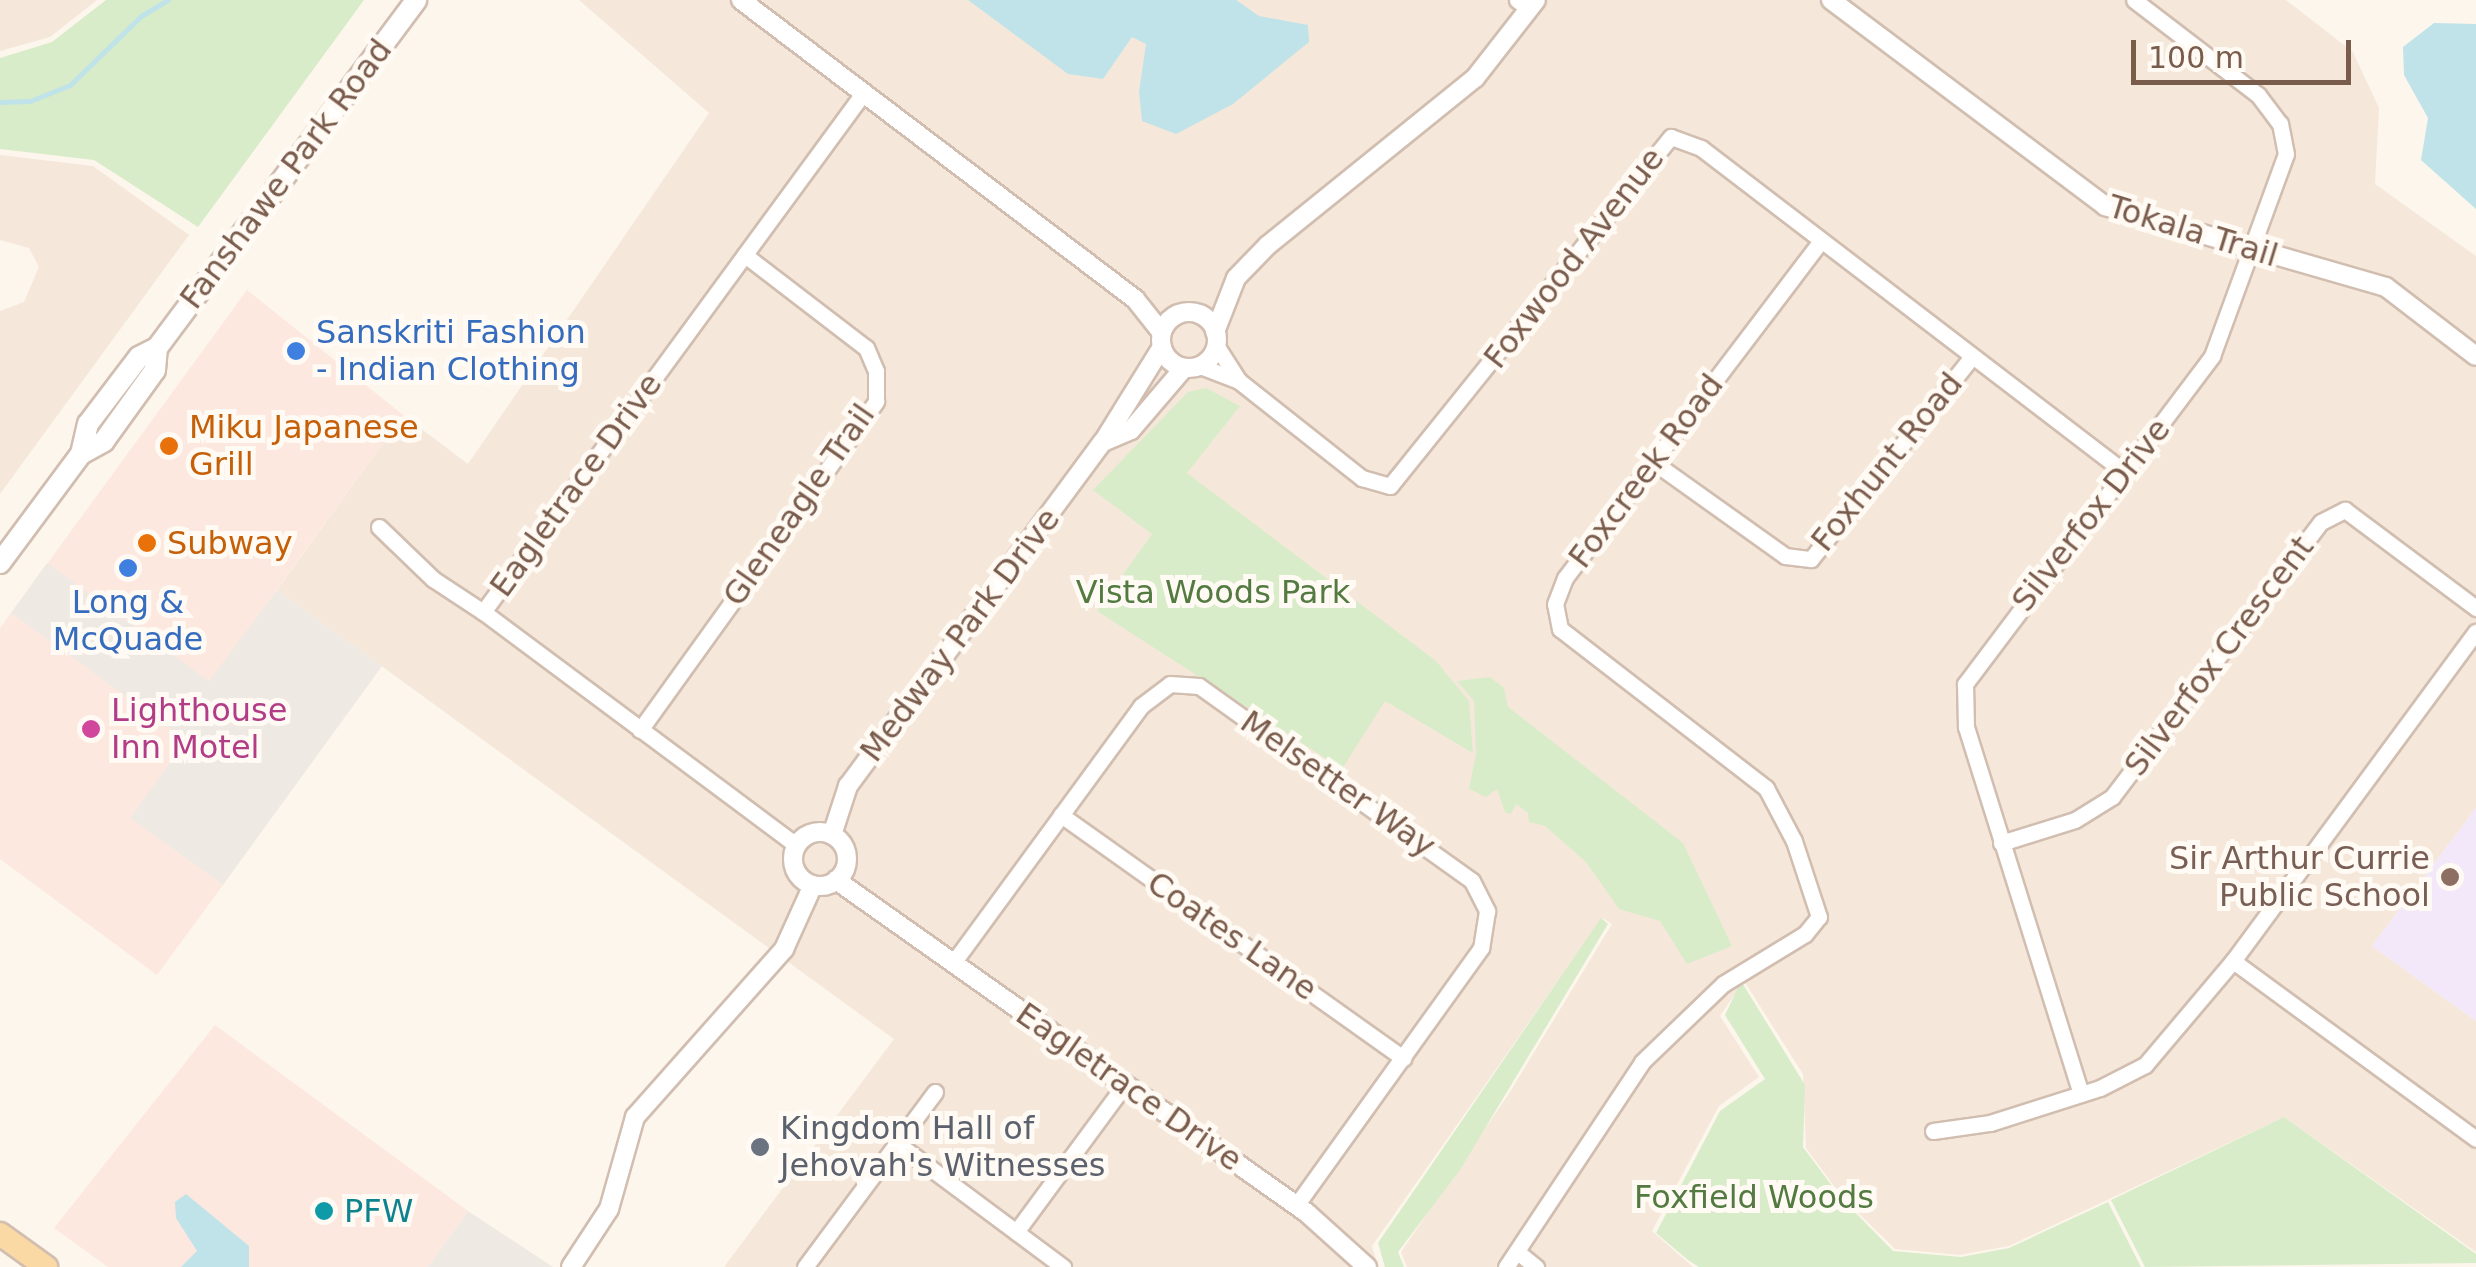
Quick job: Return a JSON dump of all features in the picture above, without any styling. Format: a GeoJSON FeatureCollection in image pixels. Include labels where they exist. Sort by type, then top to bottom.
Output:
{"type":"FeatureCollection","features":[{"type":"Feature","properties":{"kind":"main road","name":"Fanshawe Park Road"},"geometry":{"type":"LineString","coordinates":[[0,564],[81,454],[104,441],[154,370],[157,348],[416,0]]}},
{"type":"Feature","properties":{"kind":"main road"},"geometry":{"type":"LineString","coordinates":[[0,1234],[46,1267]]}},
{"type":"Feature","properties":{"kind":"street"},"geometry":{"type":"LineString","coordinates":[[741,0],[1136,300],[1162,340],[1192,367]]}},
{"type":"Feature","properties":{"kind":"street","name":"Tokala Trail"},"geometry":{"type":"LineString","coordinates":[[1831,0],[2105,206],[2386,287],[2476,356]]}},
{"type":"Feature","properties":{"kind":"street","name":"Silverfox Drive"},"geometry":{"type":"LineString","coordinates":[[2081,1094],[1966,727],[1965,684],[2212,356],[2284,169],[2280,124],[2258,95],[2134,0]]}},
{"type":"Feature","properties":{"kind":"street"},"geometry":{"type":"LineString","coordinates":[[1185,313],[1229,291],[1268,245],[1475,78],[1528,3]]}},
{"type":"Feature","properties":{"kind":"street","name":"Eagletrace Drive"},"geometry":{"type":"LineString","coordinates":[[796,845],[483,612],[864,92]]}},
{"type":"Feature","properties":{"kind":"street","name":"Foxwood Avenue"},"geometry":{"type":"LineString","coordinates":[[1192,367],[1239,381],[1362,478],[1390,486],[1671,137],[1701,148],[1819,244],[2124,471]]}},
{"type":"Feature","properties":{"kind":"street","name":"Foxcreek Road"},"geometry":{"type":"LineString","coordinates":[[1506,1267],[1520,1254],[1642,1062],[1711,994],[1805,934],[1818,917],[1781,812],[1750,770],[1560,628],[1555,604],[1565,578],[1819,244]]}},
{"type":"Feature","properties":{"kind":"street","name":"Gleneagle Trail"},"geometry":{"type":"LineString","coordinates":[[640,730],[876,401],[876,371],[866,348],[745,255]]}},
{"type":"Feature","properties":{"kind":"street"},"geometry":{"type":"LineString","coordinates":[[1216,338],[1229,291]]}},
{"type":"Feature","properties":{"kind":"street"},"geometry":{"type":"LineString","coordinates":[[1136,300],[1206,318],[1216,338]]}},
{"type":"Feature","properties":{"kind":"street","name":"Medway Park Drive"},"geometry":{"type":"LineString","coordinates":[[832,834],[848,786],[1103,442],[1162,340],[1185,313]]}},
{"type":"Feature","properties":{"kind":"street","name":"Foxwood Avenue"},"geometry":{"type":"LineString","coordinates":[[1216,338],[1239,381]]}},
{"type":"Feature","properties":{"kind":"street","name":"Medway Park Drive"},"geometry":{"type":"LineString","coordinates":[[1103,442],[1130,430],[1216,338]]}},
{"type":"Feature","properties":{"kind":"street","name":"Foxhunt Road"},"geometry":{"type":"LineString","coordinates":[[1652,460],[1785,556],[1811,559],[1971,358]]}},
{"type":"Feature","properties":{"kind":"street","name":"Silverfox Crescent"},"geometry":{"type":"LineString","coordinates":[[2001,843],[2076,820],[2112,797],[2320,522],[2345,510],[2476,608]]}},
{"type":"Feature","properties":{"kind":"street"},"geometry":{"type":"LineString","coordinates":[[379,527],[433,579],[483,612]]}},
{"type":"Feature","properties":{"kind":"street"},"geometry":{"type":"LineString","coordinates":[[1933,1131],[1990,1122],[2081,1094],[2145,1064],[2233,961],[2476,632]]}},
{"type":"Feature","properties":{"kind":"street","name":"Melsetter Way"},"geometry":{"type":"LineString","coordinates":[[953,963],[1157,692],[1178,682],[1215,697],[1472,881],[1483,898],[1490,926],[1481,948],[1296,1205]]}},
{"type":"Feature","properties":{"kind":"street","name":"Coates Lane"},"geometry":{"type":"LineString","coordinates":[[1061,815],[1403,1058]]}},
{"type":"Feature","properties":{"kind":"street"},"geometry":{"type":"LineString","coordinates":[[812,832],[832,834],[846,851],[836,880],[813,885],[793,866],[796,845],[812,832]]}},
{"type":"Feature","properties":{"kind":"street","name":"Eagletrace Drive"},"geometry":{"type":"LineString","coordinates":[[836,880],[1296,1205],[1368,1267]]}},
{"type":"Feature","properties":{"kind":"street"},"geometry":{"type":"LineString","coordinates":[[571,1267],[609,1209],[635,1116],[784,949],[813,885]]}},
{"type":"Feature","properties":{"kind":"street"},"geometry":{"type":"LineString","coordinates":[[2233,961],[2476,1139]]}},
{"type":"Feature","properties":{"kind":"street"},"geometry":{"type":"LineString","coordinates":[[1016,1232],[1125,1084]]}},
{"type":"Feature","properties":{"kind":"street"},"geometry":{"type":"LineString","coordinates":[[805,1267],[935,1092]]}},
{"type":"Feature","properties":{"kind":"street"},"geometry":{"type":"LineString","coordinates":[[898,1144],[1063,1267]]}},
{"type":"Feature","properties":{"kind":"street"},"geometry":{"type":"LineString","coordinates":[[1520,1254],[1536,1267]]}},
{"type":"Feature","properties":{"kind":"shaded area"},"geometry":{"type":"Polygon","coordinates":[[[0,0],[97,0],[50,37],[0,51],[0,0]]]}},
{"type":"Feature","properties":{"kind":"shaded area"},"geometry":{"type":"Polygon","coordinates":[[[579,0],[2286,0],[2353,52],[2379,108],[2375,184],[2476,256],[2476,808],[2372,946],[2476,1021],[2476,1252],[2284,1117],[2009,1246],[1960,1255],[1895,1249],[1842,1197],[1806,1148],[1803,1074],[1744,981],[1720,1016],[1759,1077],[1719,1106],[1652,1231],[1693,1267],[1407,1267],[1401,1252],[1508,1095],[1612,924],[1602,918],[1372,1246],[1378,1267],[724,1267],[894,1039],[277,590],[403,415],[468,464],[709,113],[579,0]]]}},
{"type":"Feature","properties":{"kind":"shaded area"},"geometry":{"type":"Polygon","coordinates":[[[0,155],[93,166],[189,235],[0,494],[0,311],[24,302],[39,267],[29,248],[0,240],[0,155]]]}},
{"type":"Feature","properties":{"kind":"shaded area"},"geometry":{"type":"Polygon","coordinates":[[[247,290],[403,415],[210,682],[47,564],[247,290]]]}},
{"type":"Feature","properties":{"kind":"shaded area"},"geometry":{"type":"Polygon","coordinates":[[[47,563],[209,681],[277,590],[382,666],[223,885],[130,818],[186,740],[11,613],[47,563]]]}},
{"type":"Feature","properties":{"kind":"shaded area"},"geometry":{"type":"Polygon","coordinates":[[[11,613],[187,740],[130,818],[223,885],[157,975],[0,859],[0,628],[11,613]]]}},
{"type":"Feature","properties":{"kind":"shaded area","name":"Sir Arthur Currie Public School"},"geometry":{"type":"Polygon","coordinates":[[[2476,808],[2476,1021],[2372,946],[2476,808]]]}},
{"type":"Feature","properties":{"kind":"shaded area"},"geometry":{"type":"Polygon","coordinates":[[[215,1025],[468,1211],[428,1267],[108,1267],[54,1228],[215,1025]]]}},
{"type":"Feature","properties":{"kind":"shaded area"},"geometry":{"type":"Polygon","coordinates":[[[468,1211],[553,1267],[428,1267],[468,1211]]]}},
{"type":"Feature","properties":{"kind":"green space"},"geometry":{"type":"Polygon","coordinates":[[[106,0],[364,0],[198,227],[94,160],[0,149],[0,58],[52,42],[106,0]]]}},
{"type":"Feature","properties":{"kind":"green space","name":"Vista Woods Park"},"geometry":{"type":"Polygon","coordinates":[[[1206,388],[1240,406],[1187,473],[1436,661],[1469,701],[1473,753],[1385,701],[1342,769],[1097,611],[1152,534],[1093,490],[1188,392],[1206,388]]]}},
{"type":"Feature","properties":{"kind":"green space"},"geometry":{"type":"Polygon","coordinates":[[[1490,677],[1504,688],[1508,707],[1683,843],[1732,946],[1687,964],[1660,921],[1619,909],[1586,862],[1545,826],[1529,822],[1528,813],[1516,804],[1511,814],[1505,812],[1497,789],[1486,797],[1469,789],[1476,754],[1474,701],[1457,681],[1490,677]]]}},
{"type":"Feature","properties":{"kind":"green space"},"geometry":{"type":"Polygon","coordinates":[[[1601,918],[1608,924],[1460,1170],[1398,1252],[1404,1267],[1385,1267],[1378,1243],[1601,918]]]}},
{"type":"Feature","properties":{"kind":"green space","name":"Foxfield Woods"},"geometry":{"type":"Polygon","coordinates":[[[1741,981],[1805,1085],[1803,1147],[1841,1198],[1893,1251],[1961,1257],[2009,1248],[2108,1202],[2141,1267],[1699,1267],[1688,1260],[1656,1233],[1720,1111],[1765,1079],[1725,1015],[1741,981]]]}},
{"type":"Feature","properties":{"kind":"green space"},"geometry":{"type":"Polygon","coordinates":[[[2284,1117],[2476,1254],[2476,1263],[2145,1267],[2111,1200],[2284,1117]]]}},
{"type":"Feature","properties":{"kind":"water"},"geometry":{"type":"Polygon","coordinates":[[[968,0],[1236,0],[1259,16],[1308,25],[1309,42],[1233,104],[1176,134],[1142,121],[1139,92],[1146,44],[1132,37],[1103,79],[1068,74],[968,0]]]}},
{"type":"Feature","properties":{"kind":"water"},"geometry":{"type":"Polygon","coordinates":[[[2434,23],[2476,24],[2476,209],[2421,160],[2428,118],[2404,75],[2403,47],[2434,23]]]}},
{"type":"Feature","properties":{"kind":"water"},"geometry":{"type":"Polygon","coordinates":[[[186,1194],[249,1246],[249,1267],[181,1267],[197,1251],[176,1218],[175,1202],[186,1194]]]}},
{"type":"Feature","properties":{"kind":"waterway"},"geometry":{"type":"LineString","coordinates":[[0,102],[30,101],[70,85],[141,16],[168,0]]}},
{"type":"Feature","properties":{"kind":"place","name":"Sanskriti Fashion - Indian Clothing"},"geometry":{"type":"Point","coordinates":[296,351]}},
{"type":"Feature","properties":{"kind":"place","name":"Miku Japanese Grill"},"geometry":{"type":"Point","coordinates":[169,446]}},
{"type":"Feature","properties":{"kind":"place","name":"Subway"},"geometry":{"type":"Point","coordinates":[147,543]}},
{"type":"Feature","properties":{"kind":"place","name":"Long & McQuade"},"geometry":{"type":"Point","coordinates":[128,568]}},
{"type":"Feature","properties":{"kind":"place","name":"Lighthouse Inn Motel"},"geometry":{"type":"Point","coordinates":[91,729]}},
{"type":"Feature","properties":{"kind":"place","name":"Sir Arthur Currie Public School"},"geometry":{"type":"Point","coordinates":[2450,877]}},
{"type":"Feature","properties":{"kind":"place","name":"Kingdom Hall of Jehovah's Witnesses"},"geometry":{"type":"Point","coordinates":[760,1147]}},
{"type":"Feature","properties":{"kind":"place","name":"PFW"},"geometry":{"type":"Point","coordinates":[324,1211]}}]}
